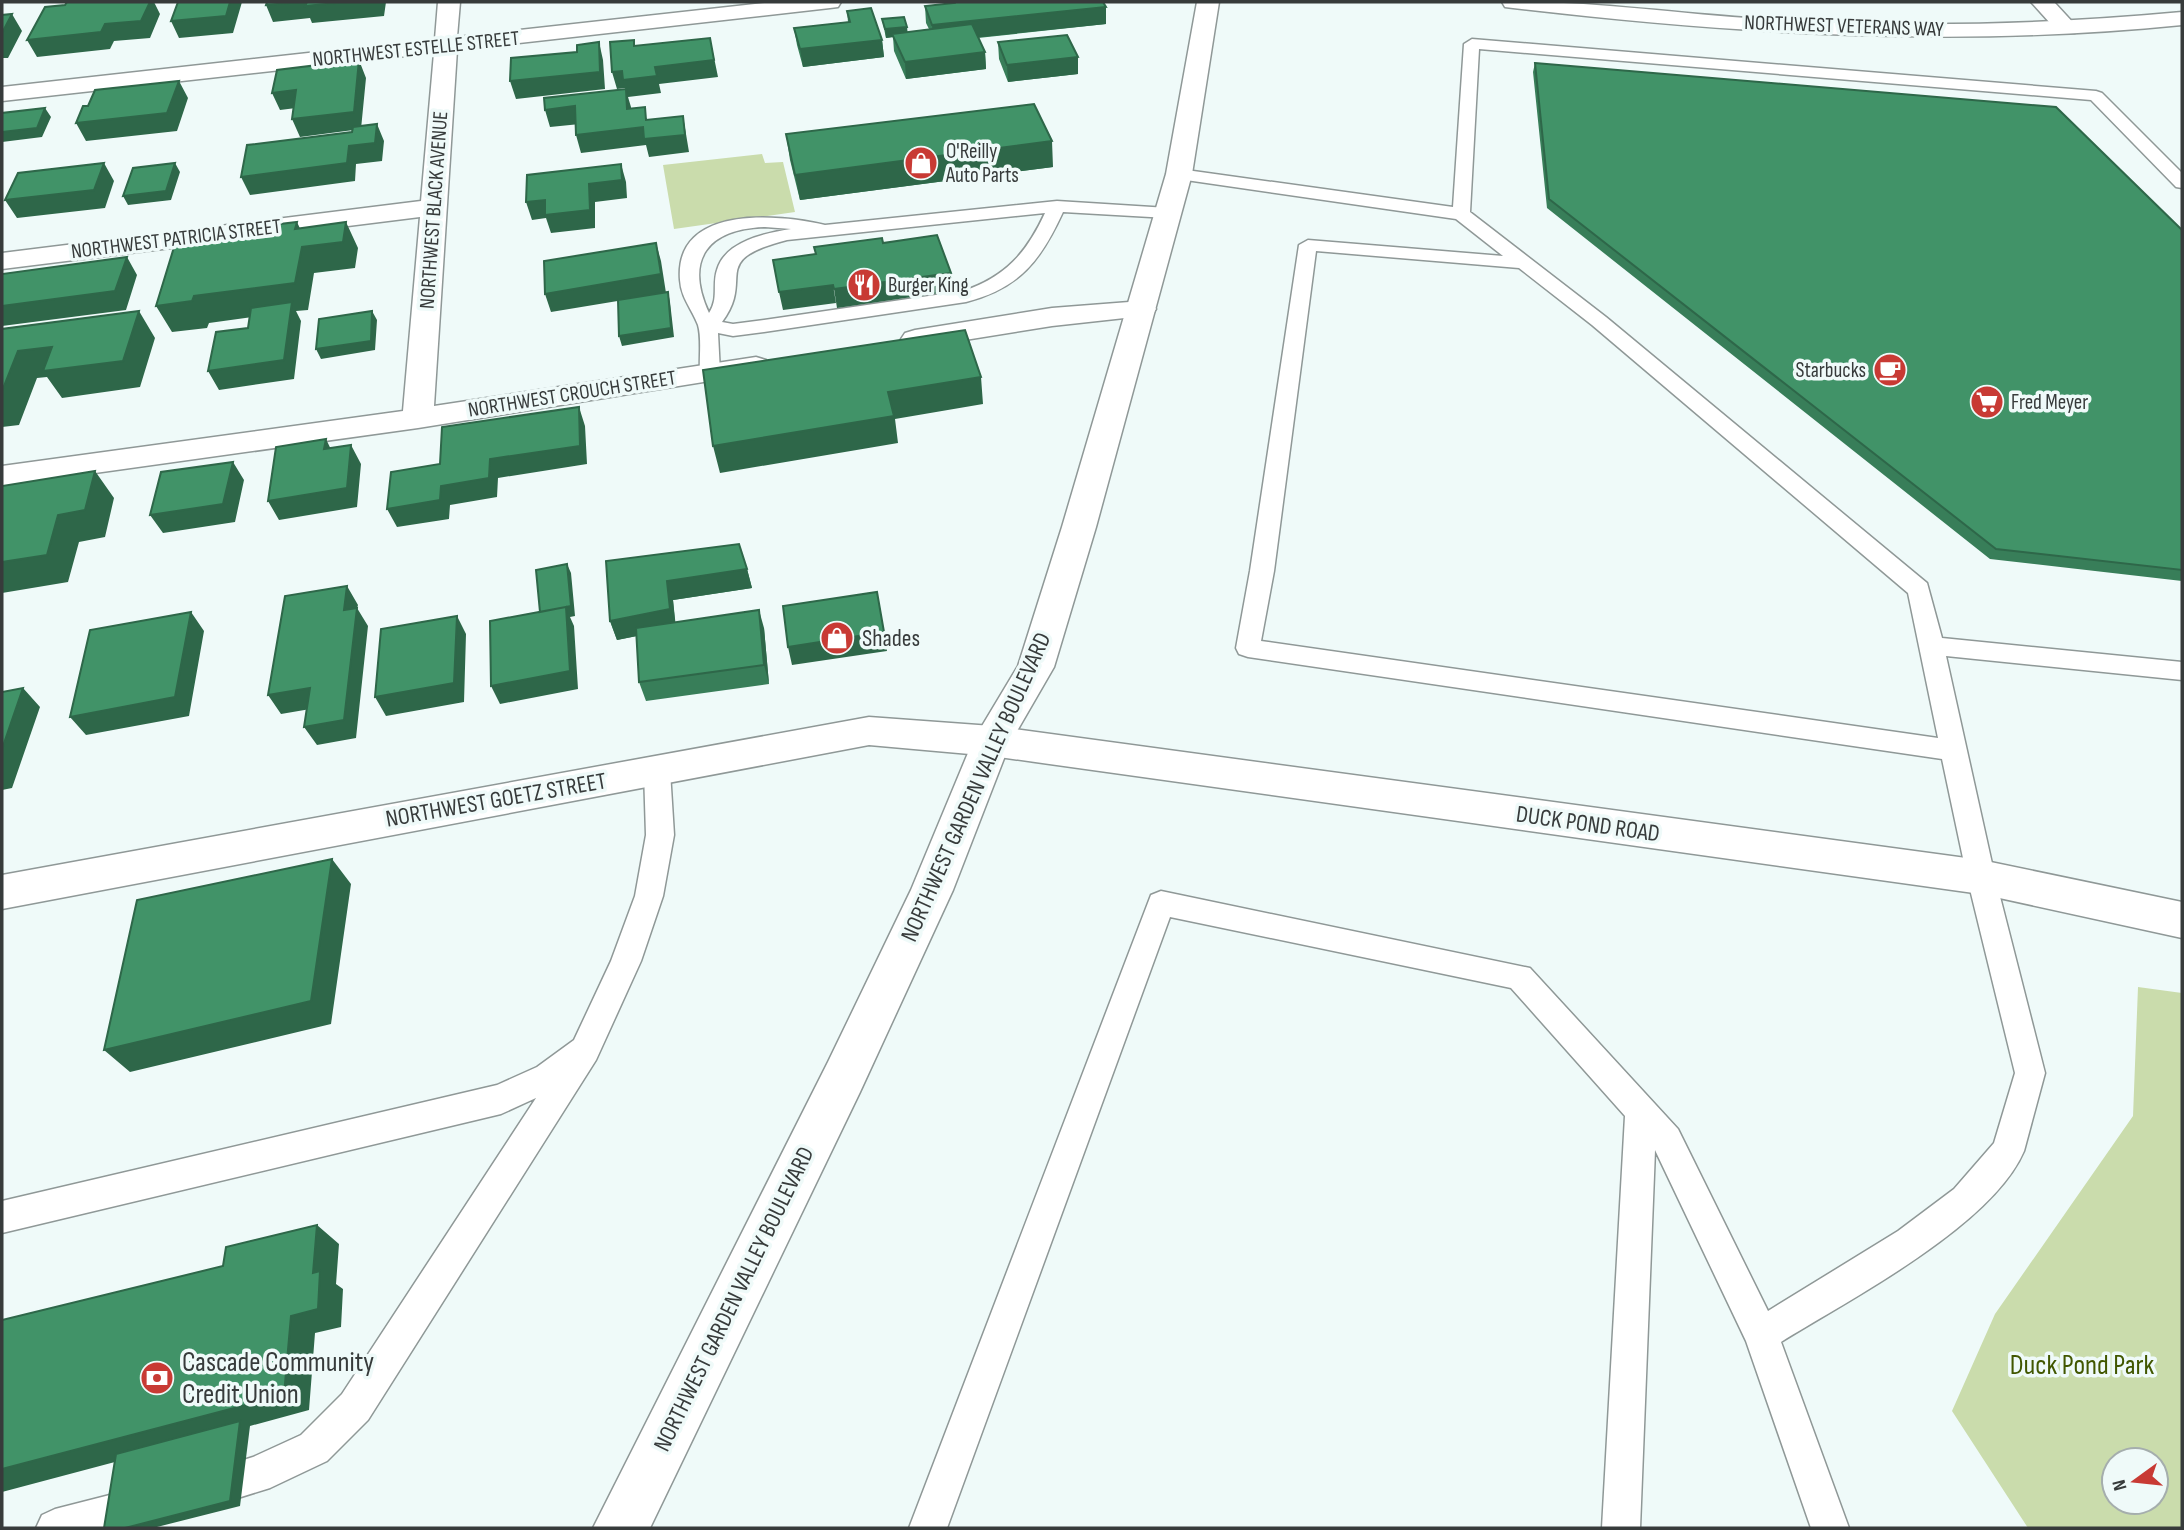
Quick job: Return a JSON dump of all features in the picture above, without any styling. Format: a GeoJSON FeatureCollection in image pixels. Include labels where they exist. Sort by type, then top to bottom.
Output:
{"type":"FeatureCollection","features":[{"type":"Feature","properties":{"kind":"street","name":"NORTHWEST BLACK AVENUE"},"geometry":{"type":"LineString","coordinates":[[418,418],[449,2]]}},
{"type":"Feature","properties":{"kind":"street","name":"NORTHWEST ESTELLE STREET"},"geometry":{"type":"LineString","coordinates":[[2,94],[831,2]]}},
{"type":"Feature","properties":{"kind":"street","name":"NORTHWEST GARDEN VALLEY BOULEVARD"},"geometry":{"type":"LineString","coordinates":[[621,1528],[844,1077],[926,902],[992,741],[1035,667],[1079,527],[1180,174],[1208,2]]}},
{"type":"Feature","properties":{"kind":"street","name":"NORTHWEST VETERANS WAY"},"geometry":{"type":"LineString","coordinates":[[1513,2],[1621,14],[1806,27],[1928,31],[2067,28],[2182,19]]}},
{"type":"Feature","properties":{"kind":"street"},"geometry":{"type":"LineString","coordinates":[[2042,2],[2067,28]]}},
{"type":"Feature","properties":{"kind":"street","name":"NORTHWEST PATRICIA STREET"},"geometry":{"type":"LineString","coordinates":[[2,261],[434,207]]}},
{"type":"Feature","properties":{"kind":"street"},"geometry":{"type":"LineString","coordinates":[[892,343],[1052,317],[1142,309]]}},
{"type":"Feature","properties":{"kind":"street","name":"NORTHWEST CROUCH STREET"},"geometry":{"type":"LineString","coordinates":[[2,476],[418,418],[785,361]]}},
{"type":"Feature","properties":{"kind":"street","name":"NORTHWEST GOETZ STREET"},"geometry":{"type":"LineString","coordinates":[[2,892],[869,731],[992,741]]}},
{"type":"Feature","properties":{"kind":"street","name":"DUCK POND ROAD"},"geometry":{"type":"LineString","coordinates":[[992,741],[1981,877],[2182,920]]}},
{"type":"Feature","properties":{"kind":"lane"},"geometry":{"type":"LineString","coordinates":[[1461,214],[1472,44],[2096,96],[2182,183]]}},
{"type":"Feature","properties":{"kind":"lane"},"geometry":{"type":"LineString","coordinates":[[1180,174],[1461,214],[1599,321],[1919,589],[1981,877],[2030,1073],[2008,1151],[1966,1200],[1910,1243],[1762,1335]]}},
{"type":"Feature","properties":{"kind":"lane"},"geometry":{"type":"LineString","coordinates":[[708,327],[724,303],[726,268],[734,256],[757,243],[787,235],[1057,206],[1168,213]]}},
{"type":"Feature","properties":{"kind":"lane"},"geometry":{"type":"LineString","coordinates":[[708,327],[733,330],[764,326],[966,296],[990,290],[1016,274],[1042,239],[1057,206]]}},
{"type":"Feature","properties":{"kind":"lane"},"geometry":{"type":"LineString","coordinates":[[710,373],[708,327],[690,296],[687,263],[703,241],[728,226],[745,223],[765,222],[822,230]]}},
{"type":"Feature","properties":{"kind":"lane"},"geometry":{"type":"LineString","coordinates":[[1524,263],[1308,244],[1262,571],[1248,648],[1952,750]]}},
{"type":"Feature","properties":{"kind":"lane"},"geometry":{"type":"LineString","coordinates":[[1931,646],[2182,671]]}},
{"type":"Feature","properties":{"kind":"lane"},"geometry":{"type":"LineString","coordinates":[[55,1528],[257,1475],[314,1448],[355,1407],[585,1050],[626,961],[649,896],[660,835],[657,771]]}},
{"type":"Feature","properties":{"kind":"lane"},"geometry":{"type":"LineString","coordinates":[[928,1528],[1161,903],[1520,977],[1667,1140],[1762,1335],[1830,1528]]}},
{"type":"Feature","properties":{"kind":"lane"},"geometry":{"type":"LineString","coordinates":[[2,1217],[501,1099],[548,1077],[585,1050]]}},
{"type":"Feature","properties":{"kind":"lane"},"geometry":{"type":"LineString","coordinates":[[1621,1528],[1641,1109]]}},
{"type":"Feature","properties":{"kind":"green space"},"geometry":{"type":"Polygon","coordinates":[[[762,154],[765,163],[783,162],[795,212],[674,229],[663,165],[762,154]]]}},
{"type":"Feature","properties":{"kind":"green space","name":"Duck Pond Park"},"geometry":{"type":"Polygon","coordinates":[[[2138,987],[2182,993],[2182,1528],[2028,1528],[1952,1411],[1995,1314],[2133,1116],[2138,987]]]}},
{"type":"Feature","properties":{"kind":"building"},"geometry":{"type":"Polygon","coordinates":[[[67,2],[150,2],[141,21],[105,24],[101,32],[27,40],[45,7],[65,5],[67,2]]]}},
{"type":"Feature","properties":{"kind":"building"},"geometry":{"type":"Polygon","coordinates":[[[178,2],[230,2],[226,16],[171,21],[178,2]]]}},
{"type":"Feature","properties":{"kind":"building"},"geometry":{"type":"Polygon","coordinates":[[[267,2],[299,2],[266,5],[267,2]]]}},
{"type":"Feature","properties":{"kind":"building"},"geometry":{"type":"Polygon","coordinates":[[[307,2],[347,2],[305,6],[307,2]]]}},
{"type":"Feature","properties":{"kind":"building"},"geometry":{"type":"Polygon","coordinates":[[[953,2],[1103,2],[1106,7],[932,25],[925,6],[953,2]]]}},
{"type":"Feature","properties":{"kind":"building"},"geometry":{"type":"Polygon","coordinates":[[[871,8],[882,40],[800,49],[794,28],[850,22],[847,11],[871,8]]]}},
{"type":"Feature","properties":{"kind":"building"},"geometry":{"type":"Polygon","coordinates":[[[12,14],[2,33],[2,15],[12,14]]]}},
{"type":"Feature","properties":{"kind":"building"},"geometry":{"type":"Polygon","coordinates":[[[904,17],[907,27],[885,29],[882,19],[904,17]]]}},
{"type":"Feature","properties":{"kind":"building"},"geometry":{"type":"Polygon","coordinates":[[[972,24],[985,52],[905,62],[892,34],[972,24]]]}},
{"type":"Feature","properties":{"kind":"building"},"geometry":{"type":"Polygon","coordinates":[[[1067,35],[1078,57],[1007,65],[998,42],[1067,35]]]}},
{"type":"Feature","properties":{"kind":"building"},"geometry":{"type":"Polygon","coordinates":[[[710,38],[714,60],[655,67],[657,76],[623,80],[622,71],[612,72],[610,42],[634,40],[634,46],[710,38]]]}},
{"type":"Feature","properties":{"kind":"building"},"geometry":{"type":"Polygon","coordinates":[[[599,42],[600,72],[510,81],[511,58],[577,52],[577,45],[599,42]]]}},
{"type":"Feature","properties":{"kind":"building"},"geometry":{"type":"Polygon","coordinates":[[[359,60],[354,112],[292,119],[296,90],[272,93],[277,70],[359,60]]]}},
{"type":"Feature","properties":{"kind":"building","name":"Fred Meyer"},"geometry":{"type":"Polygon","coordinates":[[[1535,63],[2056,107],[2182,230],[2182,570],[1996,549],[1549,199],[1535,63]]]}},
{"type":"Feature","properties":{"kind":"building"},"geometry":{"type":"Polygon","coordinates":[[[179,81],[167,113],[76,123],[83,106],[88,106],[95,90],[179,81]]]}},
{"type":"Feature","properties":{"kind":"building"},"geometry":{"type":"Polygon","coordinates":[[[626,89],[627,109],[645,107],[646,120],[683,116],[685,135],[644,139],[643,127],[576,135],[575,106],[545,110],[544,98],[626,89]]]}},
{"type":"Feature","properties":{"kind":"building"},"geometry":{"type":"Polygon","coordinates":[[[1034,104],[1052,141],[795,175],[786,134],[1034,104]]]}},
{"type":"Feature","properties":{"kind":"building"},"geometry":{"type":"Polygon","coordinates":[[[45,108],[37,128],[2,132],[2,113],[45,108]]]}},
{"type":"Feature","properties":{"kind":"building"},"geometry":{"type":"Polygon","coordinates":[[[377,124],[375,143],[349,146],[347,163],[241,177],[247,145],[352,132],[353,127],[377,124]]]}},
{"type":"Feature","properties":{"kind":"building"},"geometry":{"type":"Polygon","coordinates":[[[104,163],[94,190],[5,200],[18,173],[104,163]]]}},
{"type":"Feature","properties":{"kind":"building"},"geometry":{"type":"Polygon","coordinates":[[[175,163],[166,191],[123,196],[133,168],[175,163]]]}},
{"type":"Feature","properties":{"kind":"building"},"geometry":{"type":"Polygon","coordinates":[[[621,164],[622,180],[589,184],[590,210],[545,215],[545,200],[526,202],[527,175],[621,164]]]}},
{"type":"Feature","properties":{"kind":"building"},"geometry":{"type":"Polygon","coordinates":[[[297,222],[295,229],[346,222],[343,242],[302,247],[295,283],[194,296],[192,301],[156,306],[175,244],[253,234],[255,227],[297,222]]]}},
{"type":"Feature","properties":{"kind":"building"},"geometry":{"type":"Polygon","coordinates":[[[937,235],[951,273],[834,289],[833,285],[779,292],[773,260],[816,254],[814,247],[882,238],[883,243],[937,235]]]}},
{"type":"Feature","properties":{"kind":"building"},"geometry":{"type":"Polygon","coordinates":[[[656,243],[661,274],[545,294],[544,261],[656,243]]]}},
{"type":"Feature","properties":{"kind":"building"},"geometry":{"type":"Polygon","coordinates":[[[127,257],[115,291],[2,306],[2,274],[127,257]]]}},
{"type":"Feature","properties":{"kind":"building"},"geometry":{"type":"Polygon","coordinates":[[[668,292],[671,328],[619,336],[618,300],[668,292]]]}},
{"type":"Feature","properties":{"kind":"building"},"geometry":{"type":"Polygon","coordinates":[[[292,302],[284,360],[208,371],[216,332],[248,328],[251,308],[292,302]]]}},
{"type":"Feature","properties":{"kind":"building"},"geometry":{"type":"Polygon","coordinates":[[[139,311],[123,361],[43,371],[52,347],[18,351],[2,391],[2,329],[139,311]]]}},
{"type":"Feature","properties":{"kind":"building"},"geometry":{"type":"Polygon","coordinates":[[[372,311],[371,341],[316,349],[319,319],[372,311]]]}},
{"type":"Feature","properties":{"kind":"building"},"geometry":{"type":"Polygon","coordinates":[[[965,330],[981,377],[888,392],[894,416],[713,446],[703,370],[965,330]]]}},
{"type":"Feature","properties":{"kind":"building"},"geometry":{"type":"Polygon","coordinates":[[[579,407],[580,446],[490,459],[489,478],[441,486],[440,500],[387,509],[391,472],[440,464],[442,427],[579,407]]]}},
{"type":"Feature","properties":{"kind":"building"},"geometry":{"type":"Polygon","coordinates":[[[326,439],[324,449],[351,445],[347,488],[268,501],[276,447],[326,439]]]}},
{"type":"Feature","properties":{"kind":"building"},"geometry":{"type":"Polygon","coordinates":[[[233,462],[223,504],[150,515],[161,472],[233,462]]]}},
{"type":"Feature","properties":{"kind":"building"},"geometry":{"type":"Polygon","coordinates":[[[95,471],[85,510],[58,515],[47,555],[2,562],[2,486],[95,471]]]}},
{"type":"Feature","properties":{"kind":"building"},"geometry":{"type":"Polygon","coordinates":[[[739,544],[747,569],[667,581],[670,609],[610,621],[606,561],[739,544]]]}},
{"type":"Feature","properties":{"kind":"building"},"geometry":{"type":"Polygon","coordinates":[[[567,564],[571,606],[540,612],[536,570],[567,564]]]}},
{"type":"Feature","properties":{"kind":"building"},"geometry":{"type":"Polygon","coordinates":[[[347,586],[344,610],[357,608],[344,720],[304,727],[310,688],[268,695],[285,596],[347,586]]]}},
{"type":"Feature","properties":{"kind":"building"},"geometry":{"type":"Polygon","coordinates":[[[877,592],[884,632],[788,647],[783,606],[877,592]]]}},
{"type":"Feature","properties":{"kind":"building"},"geometry":{"type":"Polygon","coordinates":[[[566,607],[570,671],[491,686],[490,621],[566,607]]]}},
{"type":"Feature","properties":{"kind":"building"},"geometry":{"type":"Polygon","coordinates":[[[759,610],[764,665],[639,682],[636,628],[759,610]]]}},
{"type":"Feature","properties":{"kind":"building"},"geometry":{"type":"Polygon","coordinates":[[[191,612],[175,697],[70,717],[90,630],[191,612]]]}},
{"type":"Feature","properties":{"kind":"building"},"geometry":{"type":"Polygon","coordinates":[[[457,616],[454,683],[375,697],[381,629],[457,616]]]}},
{"type":"Feature","properties":{"kind":"building"},"geometry":{"type":"Polygon","coordinates":[[[23,688],[2,749],[2,692],[23,688]]]}},
{"type":"Feature","properties":{"kind":"building"},"geometry":{"type":"Polygon","coordinates":[[[332,859],[311,1001],[104,1050],[137,900],[332,859]]]}},
{"type":"Feature","properties":{"kind":"building","name":"Cascade Community Credit Union"},"geometry":{"type":"Polygon","coordinates":[[[317,1225],[313,1273],[320,1271],[318,1309],[291,1316],[284,1395],[2,1469],[2,1320],[223,1266],[226,1247],[317,1225]]]}},
{"type":"Feature","properties":{"kind":"building"},"geometry":{"type":"Polygon","coordinates":[[[240,1421],[230,1501],[125,1528],[104,1528],[116,1454],[240,1421]]]}},
{"type":"Feature","properties":{"kind":"place","name":"O'Reilly Auto Parts"},"geometry":{"type":"Point","coordinates":[921,163]}},
{"type":"Feature","properties":{"kind":"place","name":"Burger King"},"geometry":{"type":"Point","coordinates":[864,285]}},
{"type":"Feature","properties":{"kind":"place","name":"Starbucks"},"geometry":{"type":"Point","coordinates":[1890,370]}},
{"type":"Feature","properties":{"kind":"place","name":"Fred Meyer"},"geometry":{"type":"Point","coordinates":[1987,402]}},
{"type":"Feature","properties":{"kind":"place","name":"Shades"},"geometry":{"type":"Point","coordinates":[837,638]}},
{"type":"Feature","properties":{"kind":"place","name":"Cascade Community Credit Union"},"geometry":{"type":"Point","coordinates":[157,1378]}}]}
